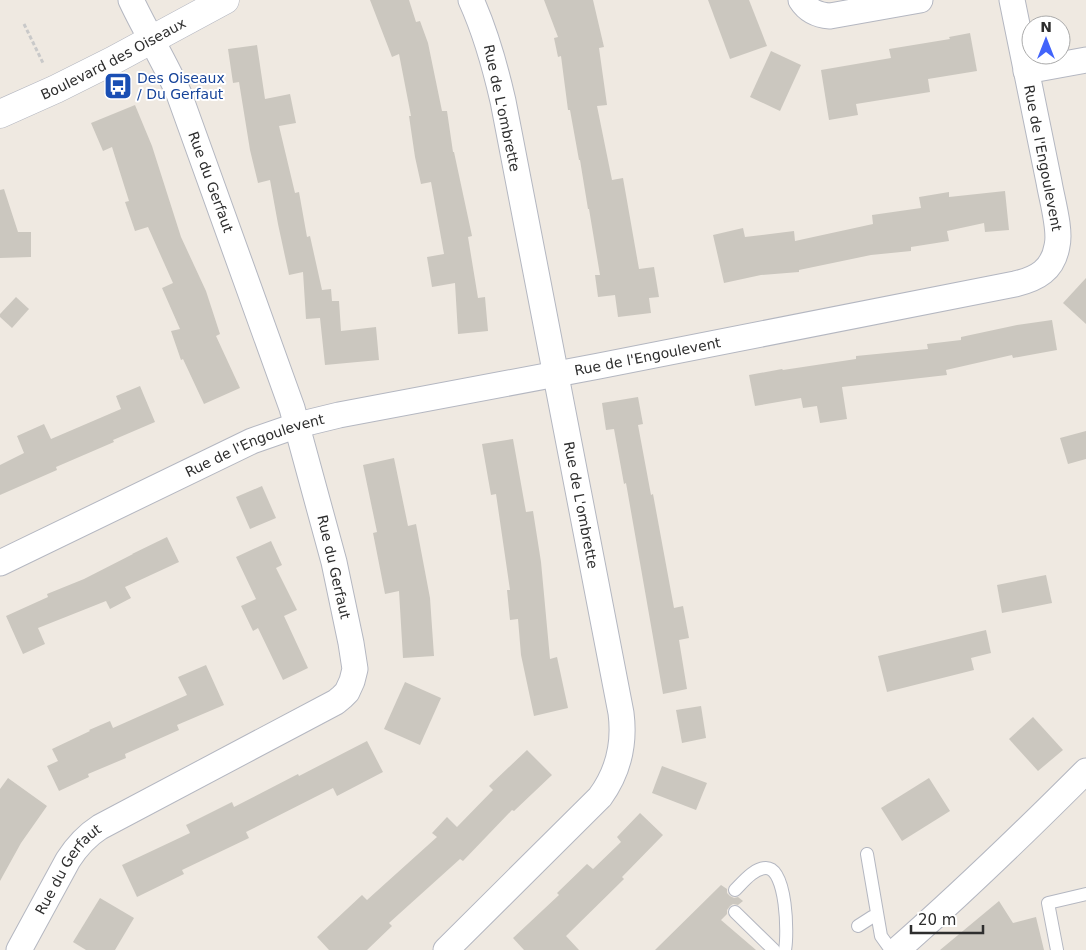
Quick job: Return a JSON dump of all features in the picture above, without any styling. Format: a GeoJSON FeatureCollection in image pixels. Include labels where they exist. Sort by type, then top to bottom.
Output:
{"type":"FeatureCollection","features":[{"type":"Feature","properties":{"kind":"street","name":"Rue du Gerfaut"},"geometry":{"type":"LineString","coordinates":[[19,950],[68,860],[74,851],[93,832],[327,708],[347,692],[355,669],[338,579],[298,425],[179,94],[131,0]]}},
{"type":"Feature","properties":{"kind":"street","name":"Boulevard des Oiseaux"},"geometry":{"type":"LineString","coordinates":[[0,114],[56,89],[225,0]]}},
{"type":"Feature","properties":{"kind":"street","name":"Rue de L'ombrette"},"geometry":{"type":"LineString","coordinates":[[446,950],[607,788],[620,757],[623,735],[621,713],[498,77],[485,34],[471,0]]}},
{"type":"Feature","properties":{"kind":"street"},"geometry":{"type":"LineString","coordinates":[[801,0],[810,11],[820,16],[830,16],[920,0]]}},
{"type":"Feature","properties":{"kind":"street","name":"Rue de l'Engoulevent"},"geometry":{"type":"LineString","coordinates":[[0,563],[252,441],[298,425],[339,415],[1015,284],[1034,278],[1042,273],[1052,262],[1057,247],[1058,234],[1012,0]]}},
{"type":"Feature","properties":{"kind":"street"},"geometry":{"type":"LineString","coordinates":[[1026,71],[1086,60]]}},
{"type":"Feature","properties":{"kind":"street"},"geometry":{"type":"LineString","coordinates":[[897,950],[978,876],[1086,771]]}},
{"type":"Feature","properties":{"kind":"lane"},"geometry":{"type":"LineString","coordinates":[[867,854],[882,936],[891,950]]}},
{"type":"Feature","properties":{"kind":"lane"},"geometry":{"type":"LineString","coordinates":[[735,890],[758,870],[764,868],[774,871],[779,877],[782,886],[787,928],[785,950]]}},
{"type":"Feature","properties":{"kind":"lane"},"geometry":{"type":"LineString","coordinates":[[1057,950],[1048,903],[1086,894]]}},
{"type":"Feature","properties":{"kind":"lane"},"geometry":{"type":"LineString","coordinates":[[736,912],[774,950]]}},
{"type":"Feature","properties":{"kind":"lane"},"geometry":{"type":"LineString","coordinates":[[858,926],[877,915]]}},
{"type":"Feature","properties":{"kind":"path"},"geometry":{"type":"LineString","coordinates":[[24,24],[43,63]]}},
{"type":"Feature","properties":{"kind":"building"},"geometry":{"type":"Polygon","coordinates":[[[370,0],[409,0],[416,22],[420,21],[428,43],[442,111],[447,111],[453,152],[472,236],[468,237],[478,298],[485,297],[488,331],[458,334],[455,283],[432,287],[427,257],[444,254],[431,182],[421,184],[399,54],[392,57],[370,0]]]}},
{"type":"Feature","properties":{"kind":"building"},"geometry":{"type":"Polygon","coordinates":[[[544,0],[593,0],[604,47],[599,48],[607,105],[597,106],[612,180],[623,178],[639,269],[654,267],[659,297],[649,298],[651,313],[618,317],[615,295],[598,297],[595,275],[600,275],[580,160],[570,110],[568,110],[561,56],[558,57],[554,38],[558,37],[544,0]]]}},
{"type":"Feature","properties":{"kind":"building"},"geometry":{"type":"Polygon","coordinates":[[[708,0],[749,0],[767,46],[730,59],[708,0]]]}},
{"type":"Feature","properties":{"kind":"building"},"geometry":{"type":"Polygon","coordinates":[[[970,33],[977,71],[928,79],[930,92],[856,104],[858,115],[829,120],[821,70],[891,58],[889,49],[950,39],[949,37],[970,33]]]}},
{"type":"Feature","properties":{"kind":"building"},"geometry":{"type":"Polygon","coordinates":[[[257,45],[265,99],[290,94],[296,123],[279,126],[295,193],[299,192],[307,237],[310,236],[322,290],[331,289],[332,301],[339,301],[341,331],[376,327],[379,360],[325,365],[320,318],[306,319],[303,272],[289,275],[270,180],[258,183],[250,150],[239,82],[233,83],[228,49],[257,45]]]}},
{"type":"Feature","properties":{"kind":"building"},"geometry":{"type":"Polygon","coordinates":[[[771,51],[801,65],[780,111],[750,97],[771,51]]]}},
{"type":"Feature","properties":{"kind":"building"},"geometry":{"type":"Polygon","coordinates":[[[135,105],[152,146],[181,237],[206,291],[220,334],[216,336],[240,388],[204,404],[183,359],[181,360],[171,331],[180,329],[162,288],[173,283],[148,227],[135,231],[125,202],[129,201],[112,147],[103,151],[91,123],[135,105]]]}},
{"type":"Feature","properties":{"kind":"building"},"geometry":{"type":"Polygon","coordinates":[[[4,189],[18,232],[31,232],[31,257],[0,258],[0,190],[4,189]]]}},
{"type":"Feature","properties":{"kind":"building"},"geometry":{"type":"Polygon","coordinates":[[[1005,191],[1009,230],[985,232],[984,223],[947,231],[949,241],[911,247],[911,251],[871,255],[799,270],[799,272],[761,275],[724,283],[713,235],[743,228],[745,237],[794,231],[795,241],[873,224],[872,215],[921,208],[919,197],[949,192],[949,197],[1005,191]]]}},
{"type":"Feature","properties":{"kind":"building"},"geometry":{"type":"Polygon","coordinates":[[[1086,278],[1086,324],[1063,303],[1086,278]]]}},
{"type":"Feature","properties":{"kind":"building"},"geometry":{"type":"Polygon","coordinates":[[[16,297],[29,309],[12,328],[0,317],[0,314],[16,297]]]}},
{"type":"Feature","properties":{"kind":"building"},"geometry":{"type":"Polygon","coordinates":[[[1052,320],[1057,350],[1013,358],[1012,355],[946,370],[947,375],[842,387],[847,419],[820,423],[817,406],[803,408],[801,398],[755,406],[749,375],[856,359],[856,356],[928,349],[927,344],[961,340],[961,337],[1017,325],[1052,320]]]}},
{"type":"Feature","properties":{"kind":"building"},"geometry":{"type":"Polygon","coordinates":[[[140,386],[155,422],[56,467],[57,470],[0,495],[0,465],[24,453],[17,436],[44,424],[51,439],[121,409],[116,396],[140,386]]]}},
{"type":"Feature","properties":{"kind":"building"},"geometry":{"type":"Polygon","coordinates":[[[638,397],[643,424],[638,425],[674,608],[683,606],[689,638],[679,640],[687,689],[663,694],[626,483],[624,484],[614,429],[606,430],[602,403],[638,397]]]}},
{"type":"Feature","properties":{"kind":"building"},"geometry":{"type":"Polygon","coordinates":[[[1086,431],[1086,459],[1068,464],[1060,438],[1086,431]]]}},
{"type":"Feature","properties":{"kind":"building"},"geometry":{"type":"Polygon","coordinates":[[[513,439],[526,512],[533,511],[541,562],[550,659],[557,657],[568,708],[534,716],[521,655],[518,619],[510,620],[507,590],[510,590],[496,494],[491,495],[482,444],[513,439]]]}},
{"type":"Feature","properties":{"kind":"building"},"geometry":{"type":"Polygon","coordinates":[[[394,458],[408,526],[416,524],[430,598],[434,656],[403,658],[399,591],[385,594],[373,533],[377,532],[363,465],[394,458]]]}},
{"type":"Feature","properties":{"kind":"building"},"geometry":{"type":"Polygon","coordinates":[[[262,486],[276,518],[250,529],[236,497],[262,486]]]}},
{"type":"Feature","properties":{"kind":"building"},"geometry":{"type":"Polygon","coordinates":[[[167,537],[179,562],[125,587],[131,598],[110,609],[106,601],[38,628],[45,644],[23,654],[6,616],[48,597],[47,594],[84,579],[167,537]]]}},
{"type":"Feature","properties":{"kind":"building"},"geometry":{"type":"Polygon","coordinates":[[[271,541],[282,565],[276,568],[297,610],[284,616],[308,668],[283,680],[258,628],[253,631],[241,606],[256,599],[236,557],[271,541]]]}},
{"type":"Feature","properties":{"kind":"building"},"geometry":{"type":"Polygon","coordinates":[[[1046,575],[1052,603],[1002,613],[997,585],[1046,575]]]}},
{"type":"Feature","properties":{"kind":"building"},"geometry":{"type":"Polygon","coordinates":[[[986,630],[991,653],[971,658],[974,670],[887,692],[878,656],[986,630]]]}},
{"type":"Feature","properties":{"kind":"building"},"geometry":{"type":"Polygon","coordinates":[[[206,665],[224,705],[177,725],[179,730],[125,754],[126,758],[88,774],[89,777],[59,791],[47,766],[58,761],[52,749],[110,721],[113,728],[187,695],[178,677],[206,665]]]}},
{"type":"Feature","properties":{"kind":"building"},"geometry":{"type":"Polygon","coordinates":[[[405,682],[441,698],[420,745],[384,729],[405,682]]]}},
{"type":"Feature","properties":{"kind":"building"},"geometry":{"type":"Polygon","coordinates":[[[701,706],[706,738],[682,743],[676,710],[701,706]]]}},
{"type":"Feature","properties":{"kind":"building"},"geometry":{"type":"Polygon","coordinates":[[[1033,717],[1063,750],[1038,771],[1009,739],[1033,717]]]}},
{"type":"Feature","properties":{"kind":"building"},"geometry":{"type":"Polygon","coordinates":[[[367,741],[383,772],[337,796],[333,788],[246,832],[249,838],[182,870],[184,874],[137,897],[122,865],[190,833],[186,825],[232,802],[234,807],[367,741]]]}},
{"type":"Feature","properties":{"kind":"building"},"geometry":{"type":"Polygon","coordinates":[[[527,750],[552,775],[514,811],[512,810],[463,861],[460,859],[389,923],[392,926],[367,950],[329,950],[317,937],[362,895],[367,900],[437,837],[432,833],[447,817],[457,827],[493,790],[489,786],[527,750]]]}},
{"type":"Feature","properties":{"kind":"building"},"geometry":{"type":"Polygon","coordinates":[[[662,766],[707,783],[696,810],[652,793],[662,766]]]}},
{"type":"Feature","properties":{"kind":"building"},"geometry":{"type":"Polygon","coordinates":[[[8,778],[47,806],[21,843],[0,881],[0,789],[8,778]]]}},
{"type":"Feature","properties":{"kind":"building"},"geometry":{"type":"Polygon","coordinates":[[[929,778],[950,811],[902,841],[881,808],[929,778]]]}},
{"type":"Feature","properties":{"kind":"building"},"geometry":{"type":"Polygon","coordinates":[[[640,813],[663,835],[622,877],[624,879],[566,936],[579,950],[524,950],[513,938],[559,895],[557,893],[587,864],[593,869],[621,842],[617,837],[640,813]]]}},
{"type":"Feature","properties":{"kind":"building"},"geometry":{"type":"Polygon","coordinates":[[[721,885],[727,889],[727,893],[730,896],[738,897],[743,901],[738,905],[733,904],[730,906],[727,914],[721,920],[756,950],[655,950],[721,885]]]}},
{"type":"Feature","properties":{"kind":"building"},"geometry":{"type":"Polygon","coordinates":[[[100,898],[134,918],[115,950],[86,950],[73,942],[100,898]]]}},
{"type":"Feature","properties":{"kind":"building"},"geometry":{"type":"Polygon","coordinates":[[[999,901],[1013,923],[1036,917],[1044,950],[940,950],[999,901]]]}},
{"type":"Feature","properties":{"kind":"place","name":"Des Oiseaux / Du Gerfaut"},"geometry":{"type":"Point","coordinates":[118,86]}}]}
